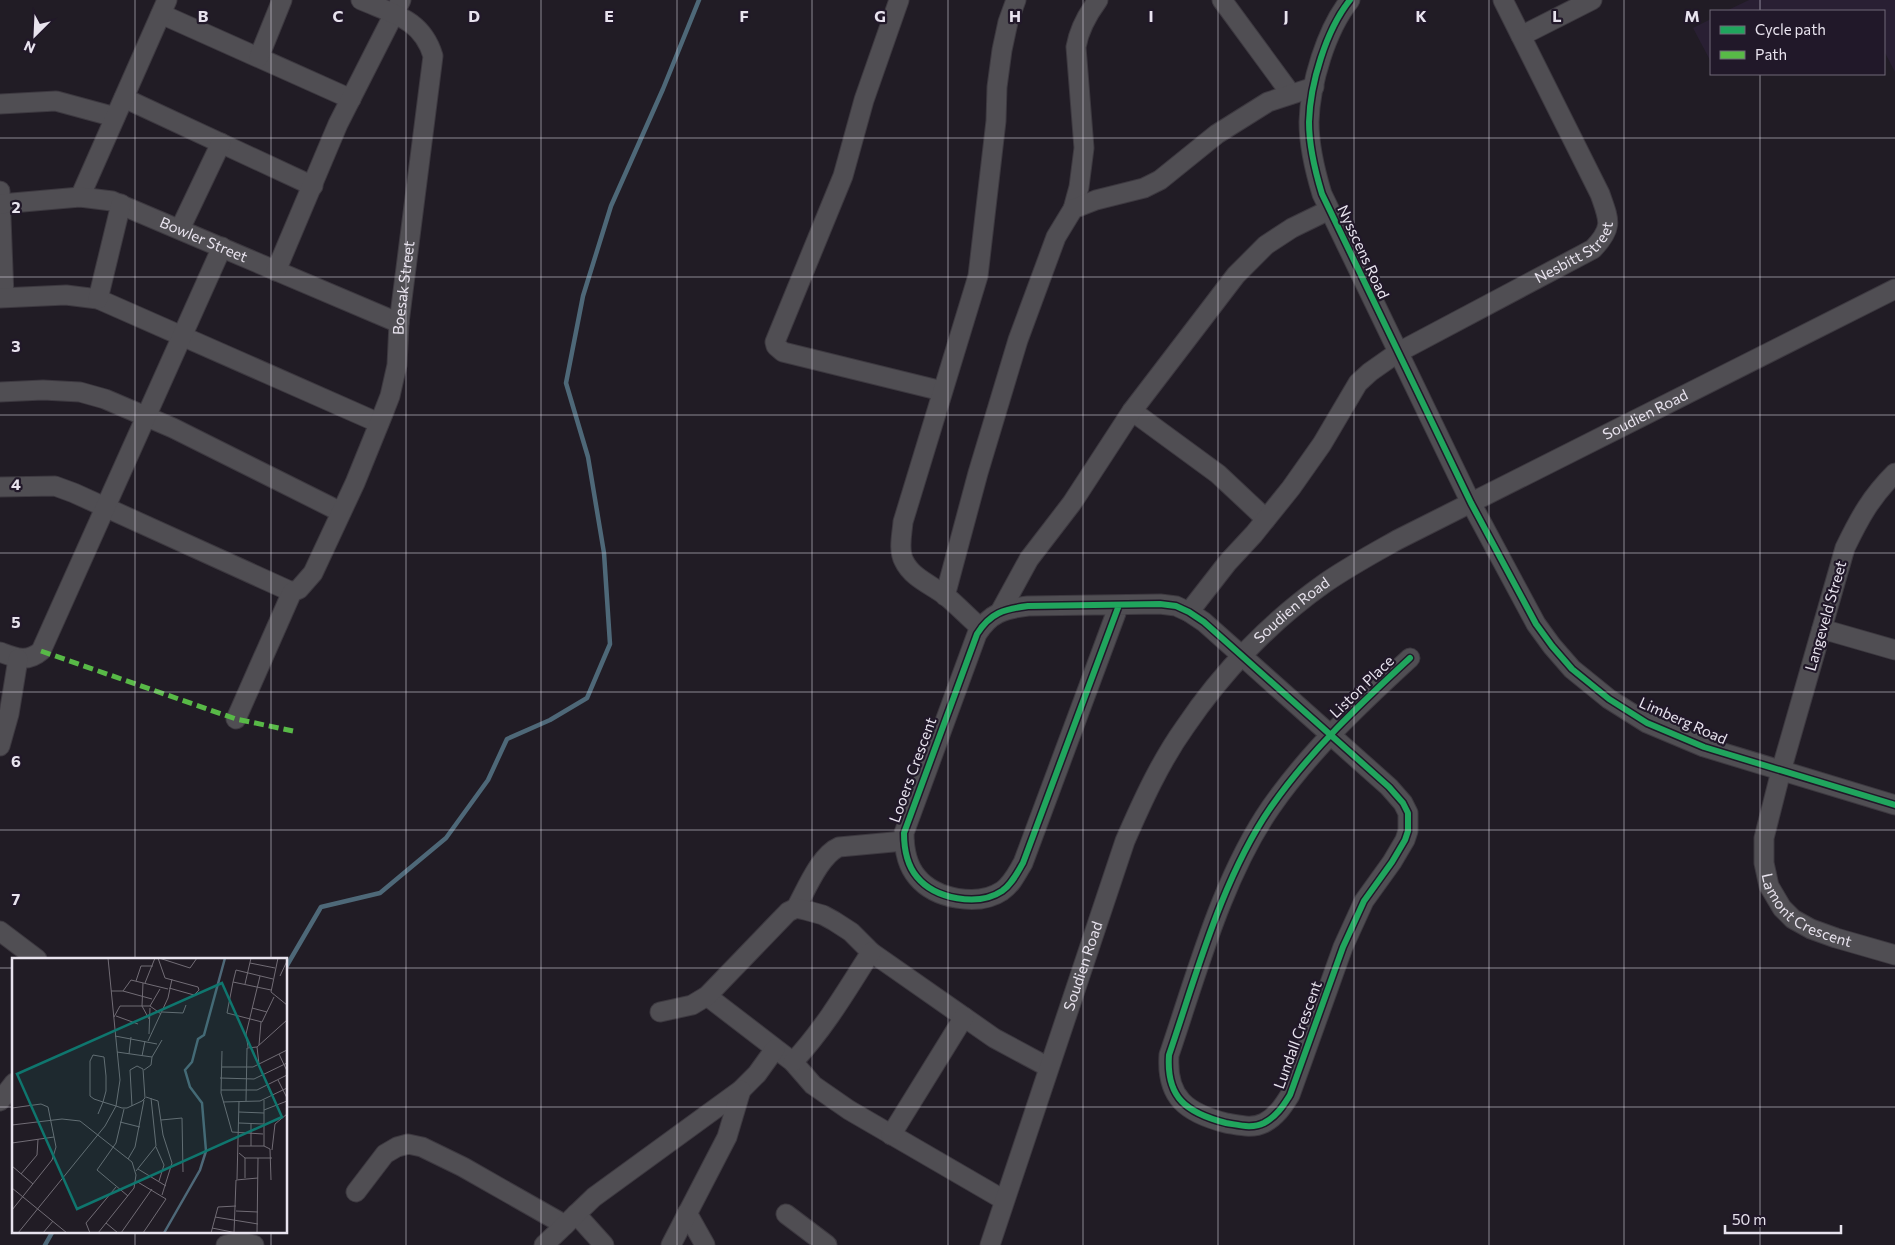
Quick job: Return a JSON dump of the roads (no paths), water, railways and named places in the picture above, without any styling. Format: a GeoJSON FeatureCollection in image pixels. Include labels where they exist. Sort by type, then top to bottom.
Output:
{"type":"FeatureCollection","features":[{"type":"Feature","properties":{"kind":"street"},"geometry":{"type":"LineString","coordinates":[[259,57],[282,0]]}},
{"type":"Feature","properties":{"kind":"street","name":"Boesak Street"},"geometry":{"type":"LineString","coordinates":[[236,719],[292,592],[299,588],[313,573],[341,512],[380,423],[390,396],[397,365],[399,323],[433,56],[430,45],[423,33],[397,7],[361,0]]}},
{"type":"Feature","properties":{"kind":"street"},"geometry":{"type":"LineString","coordinates":[[899,0],[864,100],[844,176],[775,342],[779,350],[791,354],[942,391]]}},
{"type":"Feature","properties":{"kind":"street"},"geometry":{"type":"LineString","coordinates":[[981,628],[945,596],[911,571],[904,561],[901,548],[902,522],[978,276],[996,121],[997,87],[1002,50],[1008,22],[1016,0]]}},
{"type":"Feature","properties":{"kind":"street"},"geometry":{"type":"LineString","coordinates":[[945,596],[978,473],[1018,340],[1056,238],[1073,209],[1079,187],[1084,148],[1076,48],[1078,36],[1085,19],[1098,0]]}},
{"type":"Feature","properties":{"kind":"street"},"geometry":{"type":"LineString","coordinates":[[1222,0],[1291,94]]}},
{"type":"Feature","properties":{"kind":"street","name":"Nesbitt Street"},"geometry":{"type":"LineString","coordinates":[[1189,612],[1228,562],[1291,488],[1358,383],[1370,372],[1397,353],[1593,250],[1608,230],[1608,218],[1600,194],[1503,0]]}},
{"type":"Feature","properties":{"kind":"street"},"geometry":{"type":"LineString","coordinates":[[1521,36],[1592,0]]}},
{"type":"Feature","properties":{"kind":"street","name":"Nysscens Road"},"geometry":{"type":"LineString","coordinates":[[1341,4],[1322,54],[1314,87],[1309,122],[1314,168],[1329,210],[1471,503]]}},
{"type":"Feature","properties":{"kind":"street"},"geometry":{"type":"LineString","coordinates":[[80,198],[164,7],[259,57],[351,99]]}},
{"type":"Feature","properties":{"kind":"street"},"geometry":{"type":"LineString","coordinates":[[276,270],[338,124],[397,7]]}},
{"type":"Feature","properties":{"kind":"street"},"geometry":{"type":"LineString","coordinates":[[1073,209],[1096,200],[1144,188],[1160,180],[1217,134],[1268,102],[1314,87]]}},
{"type":"Feature","properties":{"kind":"street"},"geometry":{"type":"LineString","coordinates":[[124,98],[312,186]]}},
{"type":"Feature","properties":{"kind":"street"},"geometry":{"type":"LineString","coordinates":[[0,104],[56,101],[115,118]]}},
{"type":"Feature","properties":{"kind":"street"},"geometry":{"type":"LineString","coordinates":[[180,229],[221,143]]}},
{"type":"Feature","properties":{"kind":"street"},"geometry":{"type":"LineString","coordinates":[[0,191],[2,298],[66,296],[98,299],[380,423]]}},
{"type":"Feature","properties":{"kind":"street","name":"Bowler Street"},"geometry":{"type":"LineString","coordinates":[[0,204],[80,198],[112,201],[399,323]]}},
{"type":"Feature","properties":{"kind":"street"},"geometry":{"type":"LineString","coordinates":[[98,299],[121,204]]}},
{"type":"Feature","properties":{"kind":"street"},"geometry":{"type":"LineString","coordinates":[[1000,612],[1029,559],[1072,503],[1132,411],[1236,275],[1266,245],[1292,228],[1329,210]]}},
{"type":"Feature","properties":{"kind":"street"},"geometry":{"type":"LineString","coordinates":[[0,652],[18,659],[35,656],[42,651],[222,247]]}},
{"type":"Feature","properties":{"kind":"street","name":"Soudien Road"},"geometry":{"type":"LineString","coordinates":[[990,1245],[1125,841],[1146,794],[1184,727],[1212,690],[1242,657],[1280,619],[1324,584],[1360,560],[1895,289]]}},
{"type":"Feature","properties":{"kind":"street"},"geometry":{"type":"LineString","coordinates":[[0,392],[43,390],[80,392],[105,399],[146,416],[247,464],[341,512]]}},
{"type":"Feature","properties":{"kind":"street"},"geometry":{"type":"LineString","coordinates":[[1132,411],[1218,474],[1266,519]]}},
{"type":"Feature","properties":{"kind":"street","name":"Langeveld Street"},"geometry":{"type":"LineString","coordinates":[[1781,771],[1845,548],[1872,497],[1895,473]]}},
{"type":"Feature","properties":{"kind":"street"},"geometry":{"type":"LineString","coordinates":[[0,487],[55,486],[74,492],[292,592]]}},
{"type":"Feature","properties":{"kind":"street","name":"Limberg Road"},"geometry":{"type":"LineString","coordinates":[[1471,503],[1536,624],[1572,669],[1609,699],[1647,723],[1704,747],[1895,805]]}},
{"type":"Feature","properties":{"kind":"street","name":"Looers Crescent"},"geometry":{"type":"LineString","coordinates":[[1119,605],[1023,863],[1011,883],[1001,892],[982,899],[945,896],[930,888],[917,877],[908,862],[904,847],[904,833],[977,634],[989,619],[1000,612],[1028,606],[1160,604],[1176,606],[1204,622],[1242,657]]}},
{"type":"Feature","properties":{"kind":"street"},"geometry":{"type":"LineString","coordinates":[[1822,629],[1895,650]]}},
{"type":"Feature","properties":{"kind":"street","name":"Lundall Crescent"},"geometry":{"type":"LineString","coordinates":[[1242,657],[1331,735],[1389,787],[1403,803],[1408,813],[1408,831],[1392,862],[1364,901],[1350,932],[1290,1094],[1278,1113],[1263,1123],[1244,1127],[1209,1118],[1195,1113],[1180,1100],[1174,1091],[1168,1073],[1168,1055],[1213,926],[1241,858],[1270,808],[1301,767],[1331,735]]}},
{"type":"Feature","properties":{"kind":"street","name":"Liston Place"},"geometry":{"type":"LineString","coordinates":[[1331,735],[1410,658]]}},
{"type":"Feature","properties":{"kind":"street"},"geometry":{"type":"LineString","coordinates":[[0,746],[9,714],[18,659]]}},
{"type":"Feature","properties":{"kind":"street","name":"Lamont Crescent"},"geometry":{"type":"LineString","coordinates":[[1781,771],[1764,838],[1764,863],[1770,886],[1782,908],[1793,919],[1811,928],[1836,938],[1895,954]]}},
{"type":"Feature","properties":{"kind":"street"},"geometry":{"type":"LineString","coordinates":[[660,1012],[692,1005],[707,996],[788,912],[796,908],[823,861],[832,850],[904,841]]}},
{"type":"Feature","properties":{"kind":"street"},"geometry":{"type":"LineString","coordinates":[[796,908],[823,915],[834,921],[850,932],[871,952],[994,1038],[1048,1067]]}},
{"type":"Feature","properties":{"kind":"street"},"geometry":{"type":"LineString","coordinates":[[0,931],[36,958]]}},
{"type":"Feature","properties":{"kind":"street"},"geometry":{"type":"LineString","coordinates":[[792,1062],[809,1045],[826,1023],[871,952]]}},
{"type":"Feature","properties":{"kind":"street"},"geometry":{"type":"LineString","coordinates":[[707,996],[792,1062],[814,1085],[849,1110],[1004,1200]]}},
{"type":"Feature","properties":{"kind":"street"},"geometry":{"type":"LineString","coordinates":[[891,1135],[964,1017]]}},
{"type":"Feature","properties":{"kind":"street"},"geometry":{"type":"LineString","coordinates":[[544,1245],[594,1197],[741,1090],[757,1074],[775,1049]]}},
{"type":"Feature","properties":{"kind":"street"},"geometry":{"type":"LineString","coordinates":[[0,1101],[12,1086]]}},
{"type":"Feature","properties":{"kind":"street"},"geometry":{"type":"LineString","coordinates":[[671,1245],[727,1138],[741,1090]]}},
{"type":"Feature","properties":{"kind":"street"},"geometry":{"type":"LineString","coordinates":[[356,1192],[386,1154],[397,1147],[408,1144],[422,1147],[570,1220],[604,1245]]}},
{"type":"Feature","properties":{"kind":"street"},"geometry":{"type":"LineString","coordinates":[[687,1213],[705,1245]]}},
{"type":"Feature","properties":{"kind":"street"},"geometry":{"type":"LineString","coordinates":[[786,1214],[826,1245]]}},
{"type":"Feature","properties":{"kind":"street"},"geometry":{"type":"LineString","coordinates":[[226,1245],[242,1242],[254,1245]]}},
{"type":"Feature","properties":{"kind":"waterway"},"geometry":{"type":"LineString","coordinates":[[288,964],[321,907],[380,893],[446,838],[488,780],[507,739],[550,720],[587,698],[610,644],[604,553],[588,457],[566,383],[583,296],[611,206],[663,89],[699,0]]}},
{"type":"Feature","properties":{"kind":"waterway"},"geometry":{"type":"LineString","coordinates":[[45,1245],[52,1232]]}}]}
